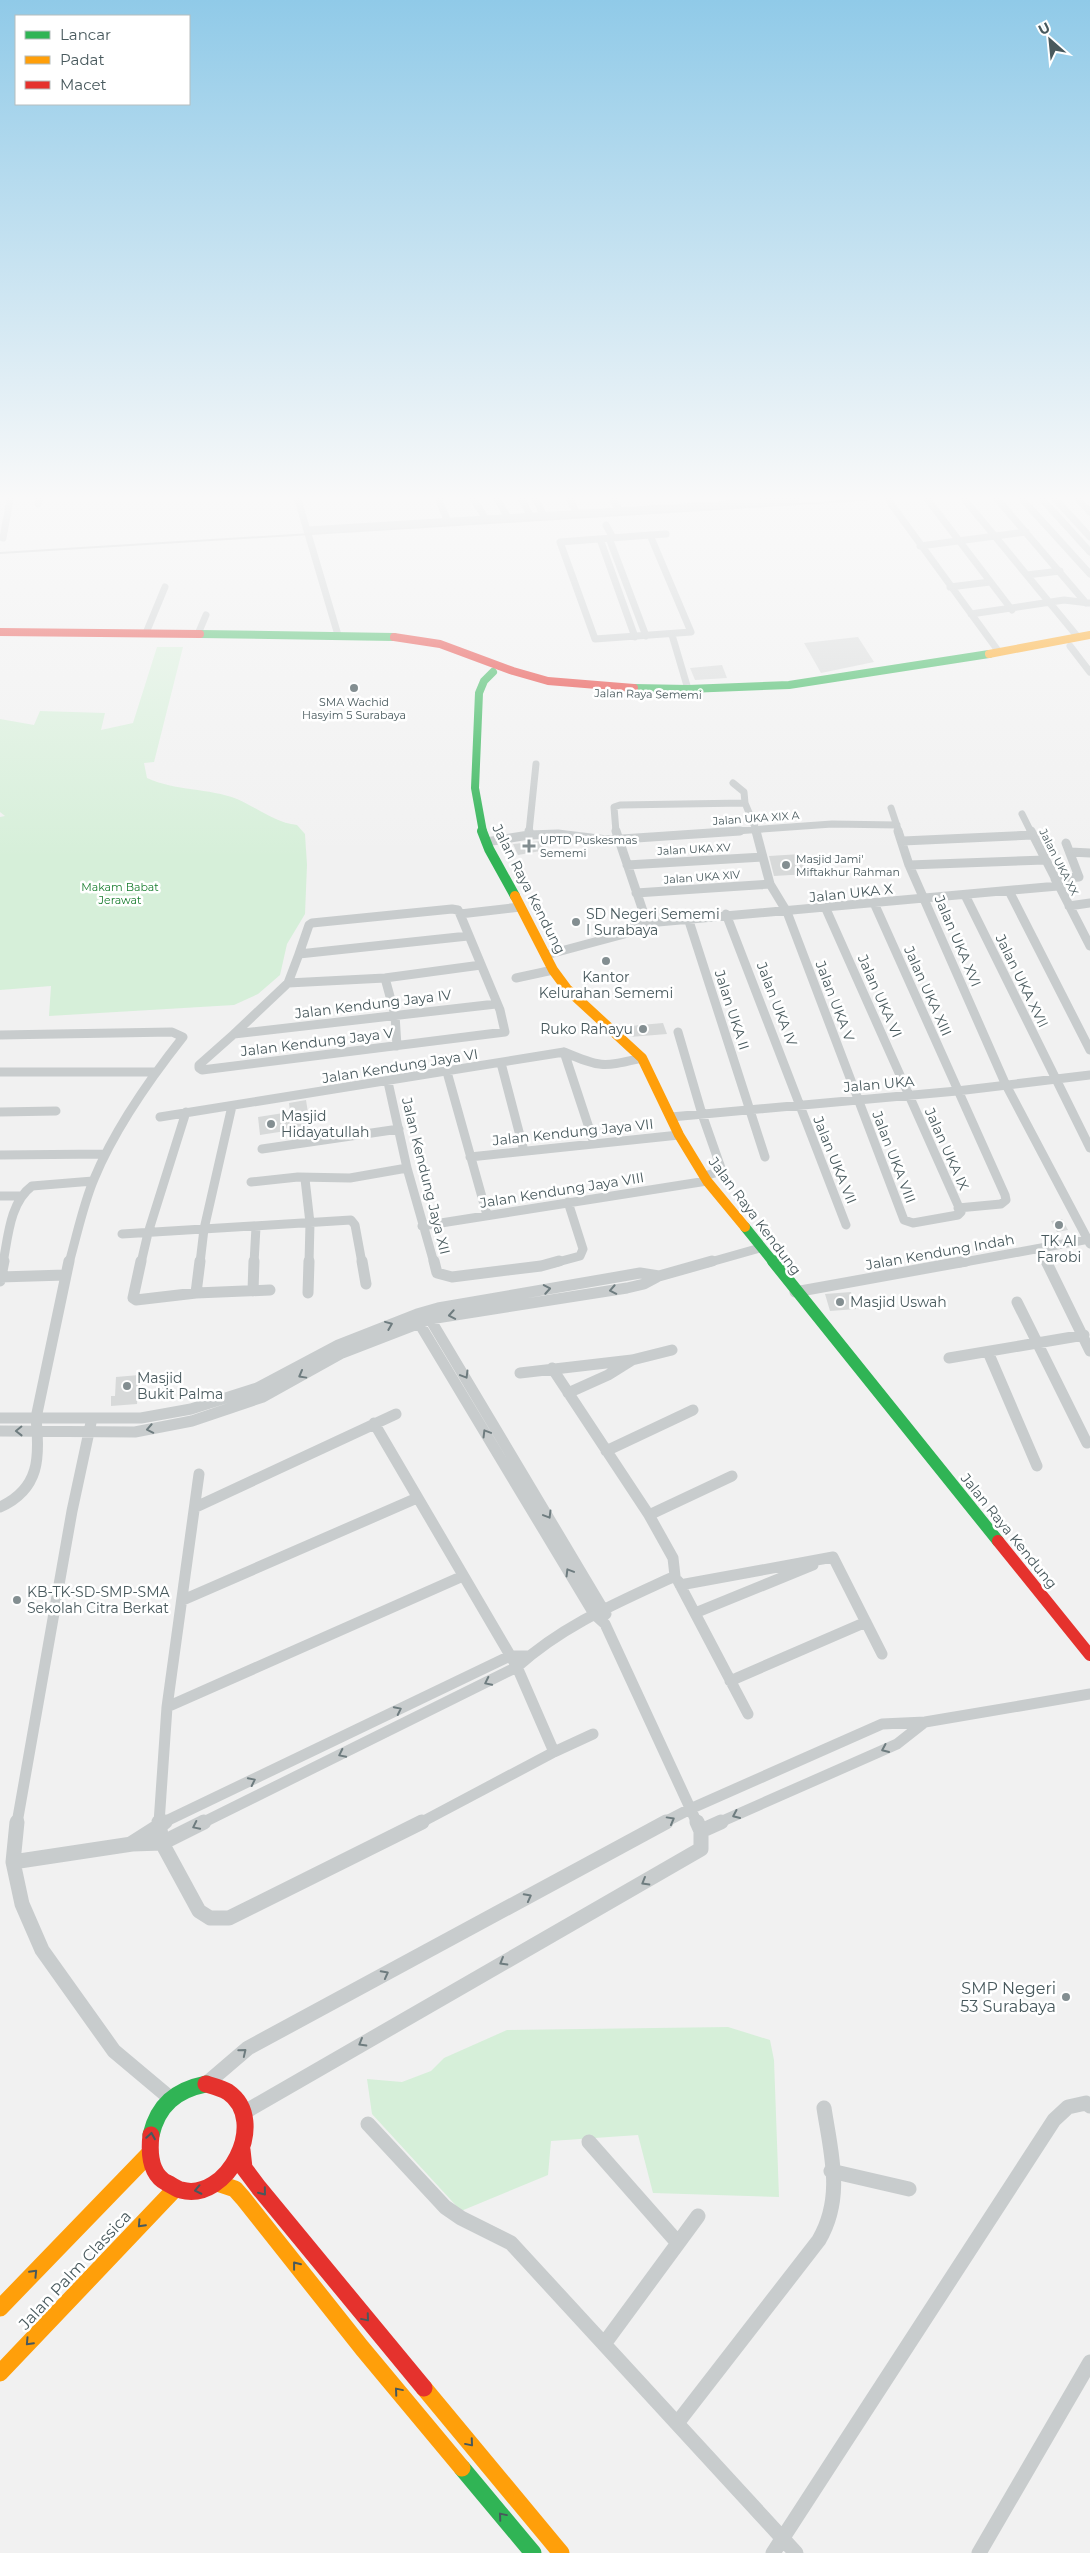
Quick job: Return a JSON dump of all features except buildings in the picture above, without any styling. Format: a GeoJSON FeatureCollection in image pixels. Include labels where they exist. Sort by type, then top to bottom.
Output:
{"type":"FeatureCollection","features":[{"type":"Feature","properties":{"kind":"main road","name":"Jalan Raya Sememi"},"geometry":{"type":"LineString","coordinates":[[0,632],[68,636],[170,636],[376,641],[434,650],[493,672],[541,686],[612,695],[792,691],[983,662],[1090,643]]}},
{"type":"Feature","properties":{"kind":"main road","name":"Jalan Raya Sememi"},"geometry":{"type":"LineString","coordinates":[[0,638],[146,633],[170,636],[198,634],[390,636],[425,640],[453,648],[513,671],[548,680],[604,687],[737,691],[789,685],[999,652],[1090,635]]}},
{"type":"Feature","properties":{"kind":"main road","name":"Jalan Raya Kendung"},"geometry":{"type":"LineString","coordinates":[[493,672],[484,681],[479,693],[475,798],[481,830],[507,877],[520,907],[553,970],[567,989],[642,1058],[679,1134],[705,1179],[1090,1656]]}},
{"type":"Feature","properties":{"kind":"main road"},"geometry":{"type":"LineString","coordinates":[[242,2150],[230,2172],[217,2183],[203,2189],[188,2192],[174,2189],[162,2180],[154,2169],[149,2154],[150,2134],[157,2114],[170,2098],[187,2087],[206,2084],[229,2092],[243,2113],[246,2128],[242,2150],[244,2168],[561,2553]]}},
{"type":"Feature","properties":{"kind":"main road","name":"Jalan Palm Classica"},"geometry":{"type":"LineString","coordinates":[[0,2308],[149,2154]]}},
{"type":"Feature","properties":{"kind":"main road"},"geometry":{"type":"LineString","coordinates":[[217,2183],[235,2189],[243,2198],[362,2348],[533,2553]]}},
{"type":"Feature","properties":{"kind":"main road","name":"Jalan Palm Classica"},"geometry":{"type":"LineString","coordinates":[[0,2373],[174,2189]]}},
{"type":"Feature","properties":{"kind":"street"},"geometry":{"type":"LineString","coordinates":[[146,633],[152,619]]}},
{"type":"Feature","properties":{"kind":"street"},"geometry":{"type":"LineString","coordinates":[[198,634],[204,619]]}},
{"type":"Feature","properties":{"kind":"street"},"geometry":{"type":"LineString","coordinates":[[334,619],[338,635]]}},
{"type":"Feature","properties":{"kind":"street"},"geometry":{"type":"LineString","coordinates":[[587,619],[594,638],[672,635],[691,632],[686,619]]}},
{"type":"Feature","properties":{"kind":"street"},"geometry":{"type":"LineString","coordinates":[[629,619],[635,637]]}},
{"type":"Feature","properties":{"kind":"street"},"geometry":{"type":"LineString","coordinates":[[640,619],[646,636]]}},
{"type":"Feature","properties":{"kind":"street"},"geometry":{"type":"LineString","coordinates":[[975,619],[999,652]]}},
{"type":"Feature","properties":{"kind":"street"},"geometry":{"type":"LineString","coordinates":[[1063,619],[1077,636]]}},
{"type":"Feature","properties":{"kind":"street"},"geometry":{"type":"LineString","coordinates":[[672,635],[688,689]]}},
{"type":"Feature","properties":{"kind":"street"},"geometry":{"type":"LineString","coordinates":[[1070,646],[1090,672]]}},
{"type":"Feature","properties":{"kind":"street"},"geometry":{"type":"LineString","coordinates":[[529,834],[536,764]]}},
{"type":"Feature","properties":{"kind":"street","name":"Jalan UKA V"},"geometry":{"type":"LineString","coordinates":[[733,783],[744,792],[745,803],[756,829],[770,884],[786,912],[857,1100]]}},
{"type":"Feature","properties":{"kind":"street","name":"Jalan UKA XIX A"},"geometry":{"type":"LineString","coordinates":[[617,838],[614,809],[616,806],[745,803]]}},
{"type":"Feature","properties":{"kind":"street","name":"Jalan UKA XVI"},"geometry":{"type":"LineString","coordinates":[[892,808],[909,865],[1005,1083],[1089,1241]]}},
{"type":"Feature","properties":{"kind":"street","name":"Jalan UKA XX"},"geometry":{"type":"LineString","coordinates":[[1022,814],[1090,946]]}},
{"type":"Feature","properties":{"kind":"street","name":"Jalan UKA XIX A"},"geometry":{"type":"LineString","coordinates":[[486,842],[529,834],[617,838],[832,824],[897,825]]}},
{"type":"Feature","properties":{"kind":"street"},"geometry":{"type":"LineString","coordinates":[[903,841],[1032,834]]}},
{"type":"Feature","properties":{"kind":"street"},"geometry":{"type":"LineString","coordinates":[[546,955],[628,933],[629,926],[646,923],[617,838]]}},
{"type":"Feature","properties":{"kind":"street"},"geometry":{"type":"LineString","coordinates":[[1066,843],[1070,852],[1090,853]]}},
{"type":"Feature","properties":{"kind":"street","name":"Jalan UKA X"},"geometry":{"type":"LineString","coordinates":[[646,923],[726,914],[826,909],[1009,891],[1057,883],[1079,877],[1070,852]]}},
{"type":"Feature","properties":{"kind":"street","name":"Jalan UKA XV"},"geometry":{"type":"LineString","coordinates":[[626,864],[763,857]]}},
{"type":"Feature","properties":{"kind":"street"},"geometry":{"type":"LineString","coordinates":[[909,865],[1045,860]]}},
{"type":"Feature","properties":{"kind":"street","name":"Jalan UKA XIV"},"geometry":{"type":"LineString","coordinates":[[636,893],[770,884]]}},
{"type":"Feature","properties":{"kind":"street"},"geometry":{"type":"LineString","coordinates":[[1009,891],[1090,1050]]}},
{"type":"Feature","properties":{"kind":"street","name":"Jalan UKA XVII"},"geometry":{"type":"LineString","coordinates":[[965,895],[1090,1148]]}},
{"type":"Feature","properties":{"kind":"street","name":"Jalan UKA XIII"},"geometry":{"type":"LineString","coordinates":[[874,903],[1006,1200],[1002,1204],[959,1210]]}},
{"type":"Feature","properties":{"kind":"street"},"geometry":{"type":"LineString","coordinates":[[1069,906],[1090,903]]}},
{"type":"Feature","properties":{"kind":"street"},"geometry":{"type":"LineString","coordinates":[[460,914],[520,907]]}},
{"type":"Feature","properties":{"kind":"street"},"geometry":{"type":"LineString","coordinates":[[234,1034],[288,983],[309,925],[312,923],[452,909],[458,910],[482,965],[496,1004]]}},
{"type":"Feature","properties":{"kind":"street","name":"Jalan UKA VI"},"geometry":{"type":"LineString","coordinates":[[826,909],[908,1095]]}},
{"type":"Feature","properties":{"kind":"street","name":"Jalan UKA IV"},"geometry":{"type":"LineString","coordinates":[[726,914],[763,1003],[798,1106]]}},
{"type":"Feature","properties":{"kind":"street","name":"Jalan UKA II"},"geometry":{"type":"LineString","coordinates":[[688,918],[765,1157]]}},
{"type":"Feature","properties":{"kind":"street"},"geometry":{"type":"LineString","coordinates":[[299,954],[468,936]]}},
{"type":"Feature","properties":{"kind":"street"},"geometry":{"type":"LineString","coordinates":[[288,983],[385,978],[482,965]]}},
{"type":"Feature","properties":{"kind":"street"},"geometry":{"type":"LineString","coordinates":[[516,978],[553,970]]}},
{"type":"Feature","properties":{"kind":"street"},"geometry":{"type":"LineString","coordinates":[[385,978],[395,1016],[398,1046]]}},
{"type":"Feature","properties":{"kind":"street","name":"Jalan Kendung Jaya IV"},"geometry":{"type":"LineString","coordinates":[[253,1032],[496,1004]]}},
{"type":"Feature","properties":{"kind":"street","name":"Jalan Kendung Jaya V"},"geometry":{"type":"LineString","coordinates":[[253,1032],[234,1034],[199,1065],[199,1068],[202,1070],[502,1033],[506,1030],[496,1004]]}},
{"type":"Feature","properties":{"kind":"street"},"geometry":{"type":"LineString","coordinates":[[0,1035],[172,1032],[180,1034],[183,1040],[155,1072],[106,1154],[93,1182],[65,1275],[36,1418],[43,1431],[30,1483],[27,1490],[0,1507]]}},
{"type":"Feature","properties":{"kind":"street"},"geometry":{"type":"LineString","coordinates":[[678,1032],[702,1114],[721,1168],[705,1179]]}},
{"type":"Feature","properties":{"kind":"street"},"geometry":{"type":"LineString","coordinates":[[564,1052],[595,1065],[606,1066],[642,1058]]}},
{"type":"Feature","properties":{"kind":"street"},"geometry":{"type":"LineString","coordinates":[[564,1052],[594,1143]]}},
{"type":"Feature","properties":{"kind":"street","name":"Jalan Kendung Jaya VI"},"geometry":{"type":"LineString","coordinates":[[160,1116],[388,1082],[564,1052]]}},
{"type":"Feature","properties":{"kind":"street"},"geometry":{"type":"LineString","coordinates":[[501,1063],[524,1152]]}},
{"type":"Feature","properties":{"kind":"street"},"geometry":{"type":"LineString","coordinates":[[0,1072],[155,1072]]}},
{"type":"Feature","properties":{"kind":"street"},"geometry":{"type":"LineString","coordinates":[[447,1072],[487,1215]]}},
{"type":"Feature","properties":{"kind":"street","name":"Jalan UKA"},"geometry":{"type":"LineString","coordinates":[[671,1117],[908,1095],[1090,1075]]}},
{"type":"Feature","properties":{"kind":"street","name":"Jalan Kendung Jaya XII"},"geometry":{"type":"LineString","coordinates":[[388,1082],[407,1168],[422,1226],[437,1273],[444,1277],[541,1266],[576,1259],[583,1250],[568,1202]]}},
{"type":"Feature","properties":{"kind":"street","name":"Jalan UKA IX"},"geometry":{"type":"LineString","coordinates":[[908,1095],[959,1210]]}},
{"type":"Feature","properties":{"kind":"street","name":"Jalan UKA VIII"},"geometry":{"type":"LineString","coordinates":[[857,1100],[902,1217],[907,1222],[922,1222],[959,1210]]}},
{"type":"Feature","properties":{"kind":"street"},"geometry":{"type":"LineString","coordinates":[[196,1293],[204,1229],[232,1106]]}},
{"type":"Feature","properties":{"kind":"street","name":"Jalan UKA VII"},"geometry":{"type":"LineString","coordinates":[[798,1106],[846,1225]]}},
{"type":"Feature","properties":{"kind":"street"},"geometry":{"type":"LineString","coordinates":[[0,1112],[56,1111]]}},
{"type":"Feature","properties":{"kind":"street"},"geometry":{"type":"LineString","coordinates":[[186,1112],[148,1234],[133,1298],[136,1300],[196,1293],[270,1290]]}},
{"type":"Feature","properties":{"kind":"street"},"geometry":{"type":"LineString","coordinates":[[262,1149],[399,1129]]}},
{"type":"Feature","properties":{"kind":"street","name":"Jalan Kendung Jaya VII"},"geometry":{"type":"LineString","coordinates":[[470,1157],[679,1134]]}},
{"type":"Feature","properties":{"kind":"street"},"geometry":{"type":"LineString","coordinates":[[0,1155],[106,1154]]}},
{"type":"Feature","properties":{"kind":"street"},"geometry":{"type":"LineString","coordinates":[[251,1182],[298,1177],[350,1178],[407,1168]]}},
{"type":"Feature","properties":{"kind":"street"},"geometry":{"type":"LineString","coordinates":[[304,1178],[310,1223],[308,1294]]}},
{"type":"Feature","properties":{"kind":"street","name":"Jalan Kendung Jaya VIII"},"geometry":{"type":"LineString","coordinates":[[422,1226],[705,1179]]}},
{"type":"Feature","properties":{"kind":"street"},"geometry":{"type":"LineString","coordinates":[[65,1275],[0,1278],[4,1236],[21,1196],[30,1187],[93,1182]]}},
{"type":"Feature","properties":{"kind":"street"},"geometry":{"type":"LineString","coordinates":[[0,1196],[21,1196]]}},
{"type":"Feature","properties":{"kind":"street"},"geometry":{"type":"LineString","coordinates":[[122,1234],[353,1221],[366,1284]]}},
{"type":"Feature","properties":{"kind":"street"},"geometry":{"type":"LineString","coordinates":[[253,1291],[256,1227]]}},
{"type":"Feature","properties":{"kind":"street","name":"Jalan Kendung Indah"},"geometry":{"type":"LineString","coordinates":[[795,1292],[1089,1241]]}},
{"type":"Feature","properties":{"kind":"street"},"geometry":{"type":"LineString","coordinates":[[0,1418],[141,1418],[191,1409],[260,1392],[338,1345],[416,1314],[438,1308],[623,1288],[644,1284],[659,1276],[760,1248]]}},
{"type":"Feature","properties":{"kind":"street"},"geometry":{"type":"LineString","coordinates":[[1040,1249],[1084,1335],[1090,1351]]}},
{"type":"Feature","properties":{"kind":"street"},"geometry":{"type":"LineString","coordinates":[[0,1431],[134,1432],[182,1422],[260,1392],[342,1353],[425,1321],[514,1300]]}},
{"type":"Feature","properties":{"kind":"street"},"geometry":{"type":"LineString","coordinates":[[1018,1302],[1087,1443]]}},
{"type":"Feature","properties":{"kind":"street"},"geometry":{"type":"LineString","coordinates":[[243,2113],[701,1849],[701,1830],[599,1612],[425,1321]]}},
{"type":"Feature","properties":{"kind":"street"},"geometry":{"type":"LineString","coordinates":[[949,1358],[1084,1335]]}},
{"type":"Feature","properties":{"kind":"street"},"geometry":{"type":"LineString","coordinates":[[520,1372],[632,1360],[672,1350]]}},
{"type":"Feature","properties":{"kind":"street"},"geometry":{"type":"LineString","coordinates":[[988,1352],[1037,1466]]}},
{"type":"Feature","properties":{"kind":"street"},"geometry":{"type":"LineString","coordinates":[[568,1393],[608,1375],[632,1360]]}},
{"type":"Feature","properties":{"kind":"street"},"geometry":{"type":"LineString","coordinates":[[552,1368],[649,1515],[673,1558],[677,1580],[748,1714]]}},
{"type":"Feature","properties":{"kind":"street"},"geometry":{"type":"LineString","coordinates":[[606,1451],[693,1410]]}},
{"type":"Feature","properties":{"kind":"street"},"geometry":{"type":"LineString","coordinates":[[196,1507],[396,1414]]}},
{"type":"Feature","properties":{"kind":"street"},"geometry":{"type":"LineString","coordinates":[[92,1418],[83,1431],[72,1511],[14,1842],[13,1862],[22,1904],[42,1950],[114,2051],[170,2098]]}},
{"type":"Feature","properties":{"kind":"street"},"geometry":{"type":"LineString","coordinates":[[374,1424],[514,1662],[554,1752]]}},
{"type":"Feature","properties":{"kind":"street"},"geometry":{"type":"LineString","coordinates":[[199,1474],[196,1507],[167,1707],[159,1826],[162,1843],[199,1911],[210,1918],[230,1918],[400,1834],[554,1752],[592,1734]]}},
{"type":"Feature","properties":{"kind":"street"},"geometry":{"type":"LineString","coordinates":[[649,1515],[732,1476]]}},
{"type":"Feature","properties":{"kind":"street"},"geometry":{"type":"LineString","coordinates":[[183,1600],[417,1498]]}},
{"type":"Feature","properties":{"kind":"street"},"geometry":{"type":"LineString","coordinates":[[132,1844],[159,1826],[528,1656],[599,1612],[677,1580],[833,1557]]}},
{"type":"Feature","properties":{"kind":"street"},"geometry":{"type":"LineString","coordinates":[[695,1613],[833,1557]]}},
{"type":"Feature","properties":{"kind":"street"},"geometry":{"type":"LineString","coordinates":[[833,1557],[882,1654]]}},
{"type":"Feature","properties":{"kind":"street"},"geometry":{"type":"LineString","coordinates":[[167,1707],[463,1576]]}},
{"type":"Feature","properties":{"kind":"street"},"geometry":{"type":"LineString","coordinates":[[730,1681],[866,1622]]}},
{"type":"Feature","properties":{"kind":"street"},"geometry":{"type":"LineString","coordinates":[[13,1862],[132,1844],[162,1843],[514,1662]]}},
{"type":"Feature","properties":{"kind":"street"},"geometry":{"type":"LineString","coordinates":[[206,2084],[248,2048],[690,1809],[882,1724],[924,1722],[1090,1694]]}},
{"type":"Feature","properties":{"kind":"street"},"geometry":{"type":"LineString","coordinates":[[701,1830],[897,1744],[924,1722]]}},
{"type":"Feature","properties":{"kind":"street"},"geometry":{"type":"LineString","coordinates":[[773,2553],[1054,2120],[1068,2107],[1086,2103],[1090,2106]]}},
{"type":"Feature","properties":{"kind":"street"},"geometry":{"type":"LineString","coordinates":[[678,2422],[819,2240],[830,2218],[832,2171],[824,2108]]}},
{"type":"Feature","properties":{"kind":"street"},"geometry":{"type":"LineString","coordinates":[[368,2124],[445,2207],[461,2218],[511,2242],[678,2422],[796,2553]]}},
{"type":"Feature","properties":{"kind":"street"},"geometry":{"type":"LineString","coordinates":[[589,2142],[678,2243]]}},
{"type":"Feature","properties":{"kind":"street"},"geometry":{"type":"LineString","coordinates":[[832,2171],[910,2189]]}},
{"type":"Feature","properties":{"kind":"street"},"geometry":{"type":"LineString","coordinates":[[604,2344],[698,2216]]}},
{"type":"Feature","properties":{"kind":"street"},"geometry":{"type":"LineString","coordinates":[[979,2553],[1090,2362]]}},
{"type":"Feature","properties":{"kind":"green space","name":"Makam Babat Jerawat"},"geometry":{"type":"Polygon","coordinates":[[[157,647],[183,647],[154,762],[144,763],[147,778],[169,785],[226,795],[281,821],[297,825],[305,834],[307,865],[305,914],[287,944],[280,975],[258,994],[234,1005],[49,1016],[51,986],[0,990],[0,817],[5,816],[0,812],[0,719],[34,725],[40,711],[105,713],[101,730],[133,723],[157,647]]]}},
{"type":"Feature","properties":{"kind":"green space"},"geometry":{"type":"Polygon","coordinates":[[[728,2027],[770,2040],[774,2060],[779,2197],[653,2193],[638,2135],[551,2141],[548,2175],[461,2211],[372,2114],[367,2079],[402,2082],[431,2071],[444,2058],[507,2030],[728,2027]]]}},
{"type":"Feature","properties":{"kind":"traffic: fast"},"geometry":{"type":"LineString","coordinates":[[200,634],[394,637]]}},
{"type":"Feature","properties":{"kind":"traffic: fast"},"geometry":{"type":"LineString","coordinates":[[634,688],[688,689],[789,685],[989,654]]}},
{"type":"Feature","properties":{"kind":"traffic: fast"},"geometry":{"type":"LineString","coordinates":[[493,672],[484,681],[479,693],[475,749],[475,788],[480,825],[486,842],[515,896]]}},
{"type":"Feature","properties":{"kind":"traffic: fast"},"geometry":{"type":"LineString","coordinates":[[745,1227],[998,1541]]}},
{"type":"Feature","properties":{"kind":"traffic: fast"},"geometry":{"type":"LineString","coordinates":[[151,2135],[157,2115],[169,2100],[186,2089],[206,2084]]}},
{"type":"Feature","properties":{"kind":"traffic: fast"},"geometry":{"type":"LineString","coordinates":[[462,2468],[533,2553]]}},
{"type":"Feature","properties":{"kind":"traffic: slow"},"geometry":{"type":"LineString","coordinates":[[989,654],[1090,635]]}},
{"type":"Feature","properties":{"kind":"traffic: slow"},"geometry":{"type":"LineString","coordinates":[[515,896],[553,970],[567,989],[642,1058],[679,1135],[707,1181],[745,1227]]}},
{"type":"Feature","properties":{"kind":"traffic: slow"},"geometry":{"type":"LineString","coordinates":[[0,2308],[149,2154]]}},
{"type":"Feature","properties":{"kind":"traffic: slow"},"geometry":{"type":"LineString","coordinates":[[217,2183],[235,2189],[243,2198],[362,2348],[462,2468]]}},
{"type":"Feature","properties":{"kind":"traffic: slow"},"geometry":{"type":"LineString","coordinates":[[0,2373],[175,2189]]}},
{"type":"Feature","properties":{"kind":"traffic: slow"},"geometry":{"type":"LineString","coordinates":[[424,2388],[561,2553]]}},
{"type":"Feature","properties":{"kind":"traffic: jam"},"geometry":{"type":"LineString","coordinates":[[0,632],[200,634]]}},
{"type":"Feature","properties":{"kind":"traffic: jam"},"geometry":{"type":"LineString","coordinates":[[394,637],[440,644],[513,671],[548,681],[634,688]]}},
{"type":"Feature","properties":{"kind":"traffic: jam"},"geometry":{"type":"LineString","coordinates":[[998,1541],[1090,1655]]}},
{"type":"Feature","properties":{"kind":"traffic: jam"},"geometry":{"type":"LineString","coordinates":[[151,2135],[151,2160],[159,2177],[164,2181],[182,2190],[200,2190],[217,2182],[231,2168],[241,2151],[246,2132],[243,2112],[231,2095],[222,2089],[206,2084]]}},
{"type":"Feature","properties":{"kind":"traffic: jam"},"geometry":{"type":"LineString","coordinates":[[242,2150],[244,2168],[259,2188],[424,2388]]}},
{"type":"Feature","properties":{"kind":"place","name":"SMA Wachid Hasyim 5 Surabaya"},"geometry":{"type":"Point","coordinates":[354,688]}},
{"type":"Feature","properties":{"kind":"place","name":"UPTD Puskesmas Sememi"},"geometry":{"type":"Point","coordinates":[529,846]}},
{"type":"Feature","properties":{"kind":"place","name":"Masjid Jami' Miftakhur Rahman"},"geometry":{"type":"Point","coordinates":[786,865]}},
{"type":"Feature","properties":{"kind":"place","name":"SD Negeri Sememi I Surabaya"},"geometry":{"type":"Point","coordinates":[576,922]}},
{"type":"Feature","properties":{"kind":"place","name":"Kantor Kelurahan Sememi"},"geometry":{"type":"Point","coordinates":[606,961]}},
{"type":"Feature","properties":{"kind":"place","name":"Ruko Rahayu"},"geometry":{"type":"Point","coordinates":[643,1029]}},
{"type":"Feature","properties":{"kind":"place","name":"Masjid Hidayatullah"},"geometry":{"type":"Point","coordinates":[271,1124]}},
{"type":"Feature","properties":{"kind":"place","name":"TK Al Farobi"},"geometry":{"type":"Point","coordinates":[1059,1225]}},
{"type":"Feature","properties":{"kind":"place","name":"Masjid Uswah"},"geometry":{"type":"Point","coordinates":[840,1302]}},
{"type":"Feature","properties":{"kind":"place","name":"Masjid Bukit Palma"},"geometry":{"type":"Point","coordinates":[127,1386]}},
{"type":"Feature","properties":{"kind":"place","name":"KB-TK-SD-SMP-SMA Sekolah Citra Berkat"},"geometry":{"type":"Point","coordinates":[17,1600]}},
{"type":"Feature","properties":{"kind":"place","name":"SMP Negeri 53 Surabaya"},"geometry":{"type":"Point","coordinates":[1066,1997]}}]}
